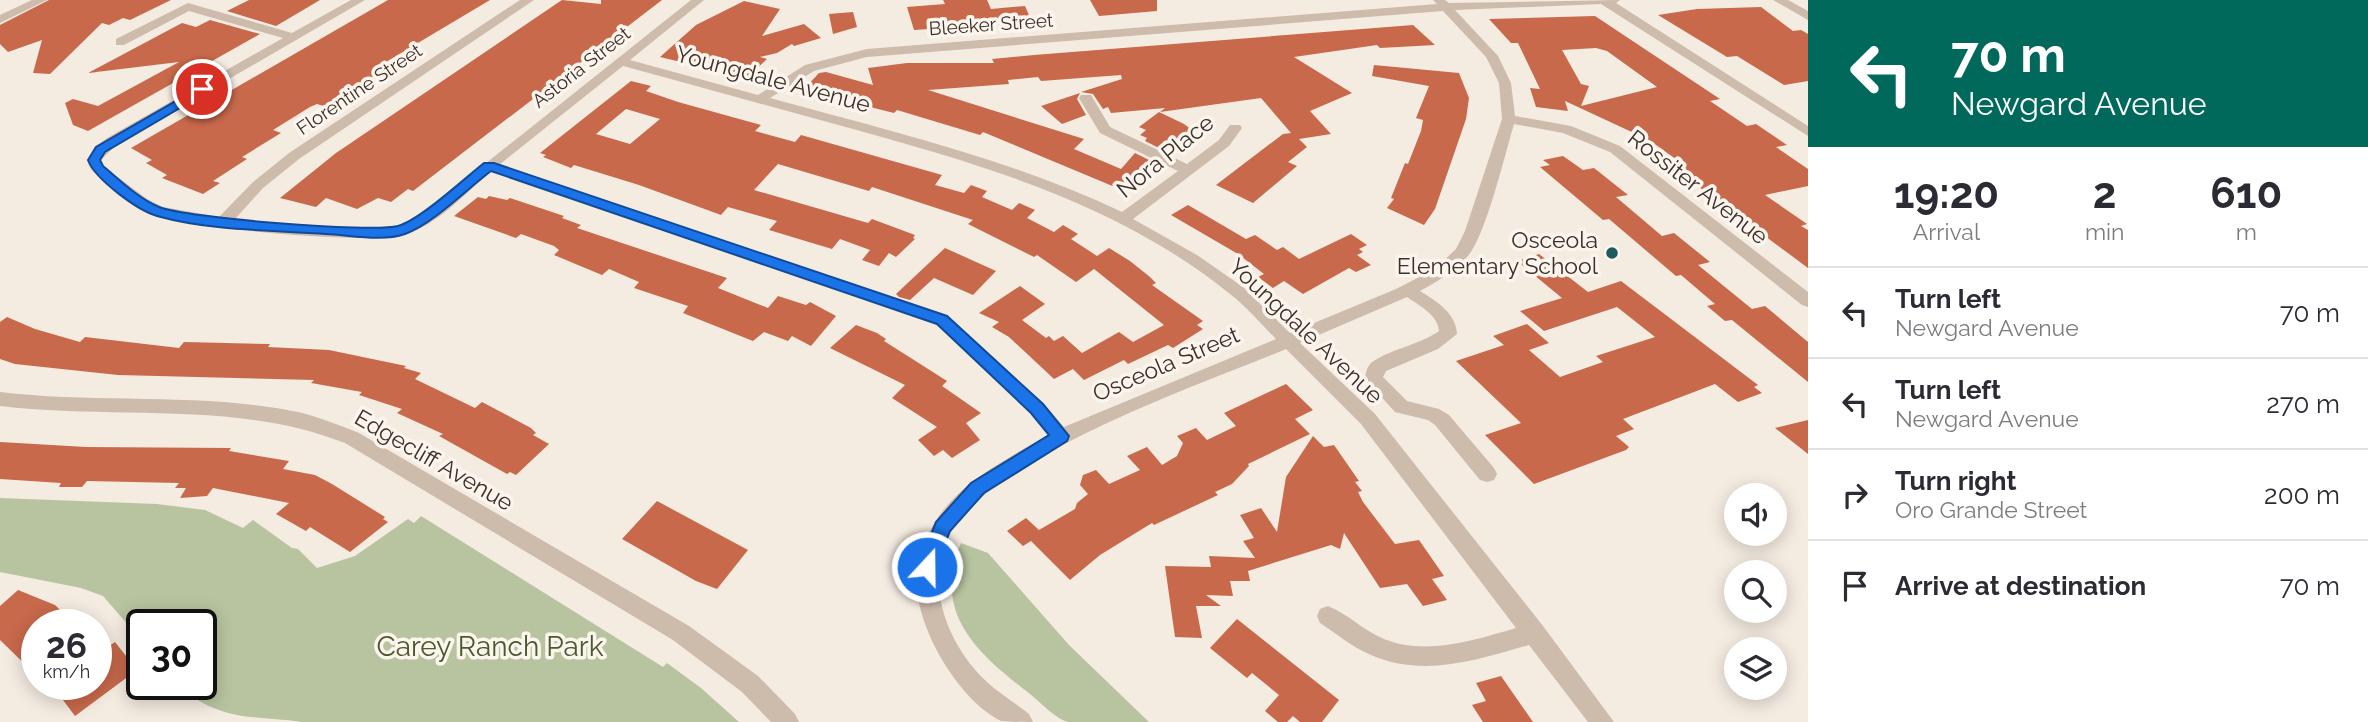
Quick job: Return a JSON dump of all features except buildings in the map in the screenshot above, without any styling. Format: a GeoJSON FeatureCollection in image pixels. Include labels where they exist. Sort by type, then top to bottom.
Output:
{"type":"FeatureCollection","features":[{"type":"Feature","properties":{"kind":"street"},"geometry":{"type":"LineString","coordinates":[[0,19],[41,0]]}},
{"type":"Feature","properties":{"kind":"street"},"geometry":{"type":"LineString","coordinates":[[120,41],[188,6],[293,37],[359,0]]}},
{"type":"Feature","properties":{"kind":"street","name":"Florentine Street"},"geometry":{"type":"LineString","coordinates":[[222,223],[274,170],[528,0]]}},
{"type":"Feature","properties":{"kind":"street","name":"Astoria Street"},"geometry":{"type":"LineString","coordinates":[[293,37],[112,141],[100,150],[94,160],[97,168],[139,202],[159,212],[222,223],[372,232],[402,230],[422,219],[698,0]]}},
{"type":"Feature","properties":{"kind":"street"},"geometry":{"type":"LineString","coordinates":[[1603,0],[1808,132]]}},
{"type":"Feature","properties":{"kind":"street","name":"Bleeker Street"},"geometry":{"type":"LineString","coordinates":[[760,100],[783,79],[804,67],[856,54],[1442,4],[1614,0]]}},
{"type":"Feature","properties":{"kind":"street"},"geometry":{"type":"LineString","coordinates":[[1779,0],[1808,16]]}},
{"type":"Feature","properties":{"kind":"street","name":"Osceola Street"},"geometry":{"type":"LineString","coordinates":[[1021,722],[978,689],[950,654],[931,610],[927,567],[943,527],[977,488],[1061,436],[1407,290],[1441,273],[1463,253],[1473,231],[1509,118],[1505,83],[1492,56],[1442,4]]}},
{"type":"Feature","properties":{"kind":"street","name":"Youngdale Avenue"},"geometry":{"type":"LineString","coordinates":[[620,61],[984,161],[1070,194],[1123,219],[1191,259],[1237,291],[1368,419],[1602,722]]}},
{"type":"Feature","properties":{"kind":"street"},"geometry":{"type":"LineString","coordinates":[[1086,98],[1105,130],[1188,170]]}},
{"type":"Feature","properties":{"kind":"street","name":"Rossiter Avenue"},"geometry":{"type":"LineString","coordinates":[[1509,118],[1566,129],[1615,149],[1808,302]]}},
{"type":"Feature","properties":{"kind":"street","name":"Nora Place"},"geometry":{"type":"LineString","coordinates":[[1123,219],[1224,143],[1235,128]]}},
{"type":"Feature","properties":{"kind":"street"},"geometry":{"type":"LineString","coordinates":[[489,166],[942,320],[1037,408],[1061,436]]}},
{"type":"Feature","properties":{"kind":"street"},"geometry":{"type":"LineString","coordinates":[[1407,290],[1448,323],[1448,334],[1432,345],[1380,366],[1373,375],[1374,379],[1401,407],[1433,414],[1442,420],[1487,474]]}},
{"type":"Feature","properties":{"kind":"street","name":"Edgecliff Avenue"},"geometry":{"type":"LineString","coordinates":[[0,399],[39,405],[241,411],[298,419],[352,438],[681,633],[750,684],[787,722]]}},
{"type":"Feature","properties":{"kind":"street"},"geometry":{"type":"LineString","coordinates":[[1328,616],[1380,648],[1422,656],[1467,652],[1535,633]]}},
{"type":"Feature","properties":{"kind":"green space","name":"Carey Ranch Park"},"geometry":{"type":"Polygon","coordinates":[[[0,498],[157,504],[205,510],[243,528],[253,520],[292,548],[298,549],[317,568],[355,556],[408,519],[414,523],[421,516],[663,667],[667,663],[701,688],[739,722],[302,722],[235,715],[199,700],[217,700],[217,609],[126,609],[126,623],[103,596],[81,588],[0,572],[0,498]]]}},
{"type":"Feature","properties":{"kind":"green space"},"geometry":{"type":"Polygon","coordinates":[[[961,543],[988,553],[1069,645],[1149,722],[1068,722],[1048,710],[993,664],[965,630],[956,611],[952,591],[953,568],[961,543]]]}},
{"type":"Feature","properties":{"kind":"place","name":"Osceola Elementary School"},"geometry":{"type":"Point","coordinates":[1612,253]}},
{"type":"Feature","properties":{"kind":"route"},"geometry":{"type":"LineString","coordinates":[[202,89],[100,150],[94,160],[97,168],[112,177],[139,202],[159,212],[222,223],[372,232],[402,230],[422,219],[489,166],[942,320],[1037,408],[1061,436],[977,488],[943,527],[927,567]]}}]}
